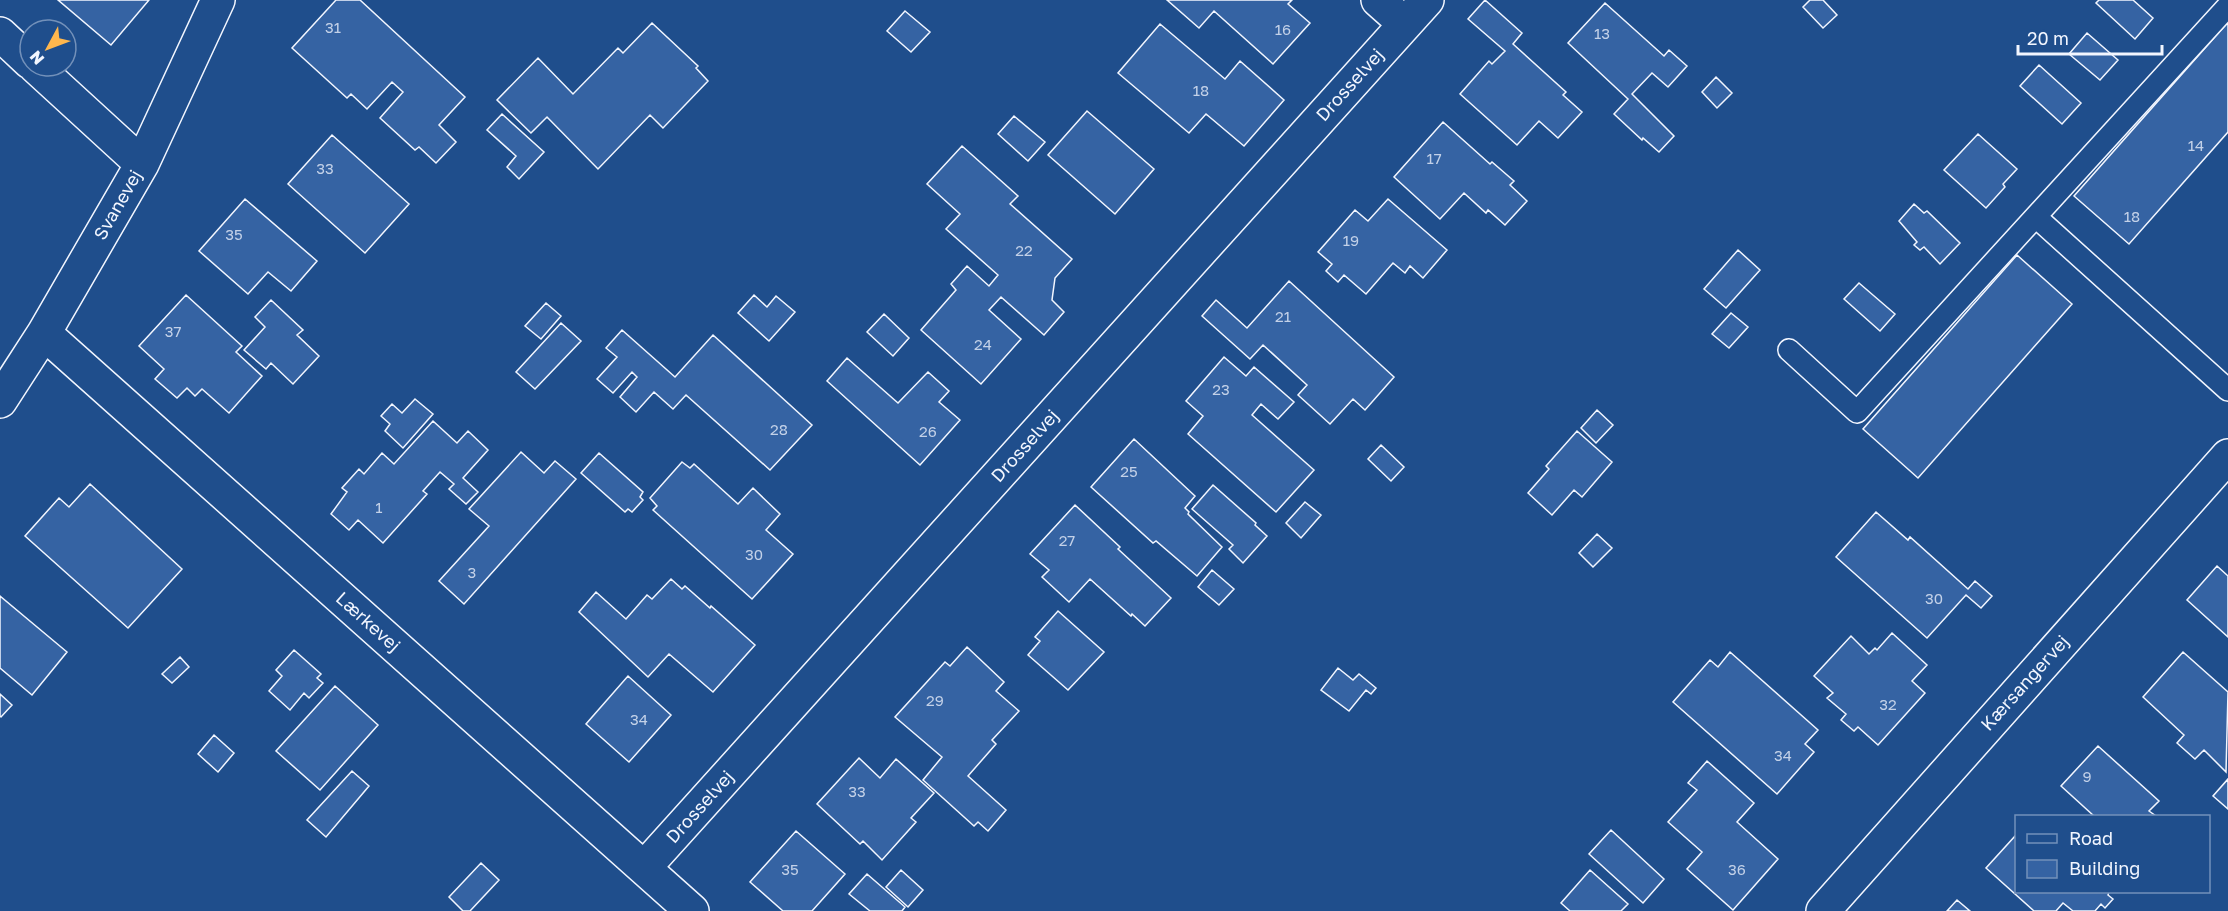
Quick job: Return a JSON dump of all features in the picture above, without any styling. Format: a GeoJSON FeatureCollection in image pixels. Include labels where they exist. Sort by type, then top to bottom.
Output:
{"type":"FeatureCollection","features":[{"type":"Feature","properties":{"kind":"street","name":"Svanevej"},"geometry":{"type":"LineString","coordinates":[[0,401],[44,333],[142,164],[218,0]]}},
{"type":"Feature","properties":{"kind":"street","name":"Drosselvej"},"geometry":{"type":"LineString","coordinates":[[644,868],[1416,12],[1378,0]]}},
{"type":"Feature","properties":{"kind":"street"},"geometry":{"type":"LineString","coordinates":[[0,34],[18,51]]}},
{"type":"Feature","properties":{"kind":"street"},"geometry":{"type":"LineString","coordinates":[[47,78],[142,164]]}},
{"type":"Feature","properties":{"kind":"street","name":"Lærkevej"},"geometry":{"type":"LineString","coordinates":[[44,333],[692,911]]}},
{"type":"Feature","properties":{"kind":"street","name":"Kærsangervej"},"geometry":{"type":"LineString","coordinates":[[1822,911],[2228,456]]}},
{"type":"Feature","properties":{"kind":"lane"},"geometry":{"type":"LineString","coordinates":[[1789,350],[1857,412],[2228,6]]}},
{"type":"Feature","properties":{"kind":"lane"},"geometry":{"type":"LineString","coordinates":[[2036,217],[2228,390]]}},
{"type":"Feature","properties":{"kind":"building"},"geometry":{"type":"Polygon","coordinates":[[[58,0],[149,0],[111,45],[58,0]]]}},
{"type":"Feature","properties":{"kind":"building"},"geometry":{"type":"Polygon","coordinates":[[[336,0],[360,0],[465,97],[439,125],[456,142],[436,163],[419,147],[415,150],[380,118],[403,92],[392,82],[367,109],[351,94],[347,98],[292,48],[336,0]]]}},
{"type":"Feature","properties":{"kind":"building"},"geometry":{"type":"Polygon","coordinates":[[[1167,0],[1292,0],[1288,4],[1310,23],[1273,64],[1214,11],[1199,28],[1167,0]]]}},
{"type":"Feature","properties":{"kind":"building"},"geometry":{"type":"Polygon","coordinates":[[[1485,0],[1522,33],[1513,44],[1566,92],[1563,95],[1582,112],[1558,138],[1539,121],[1517,145],[1460,94],[1489,61],[1492,64],[1505,51],[1468,19],[1485,0]]]}},
{"type":"Feature","properties":{"kind":"building"},"geometry":{"type":"Polygon","coordinates":[[[1810,0],[1823,0],[1837,15],[1823,28],[1803,7],[1810,0]]]}},
{"type":"Feature","properties":{"kind":"building"},"geometry":{"type":"Polygon","coordinates":[[[2099,0],[2133,0],[2153,18],[2135,39],[2096,3],[2099,0]]]}},
{"type":"Feature","properties":{"kind":"building"},"geometry":{"type":"Polygon","coordinates":[[[1605,3],[1664,56],[1669,50],[1687,66],[1668,87],[1652,73],[1632,94],[1674,136],[1659,152],[1614,114],[1628,99],[1568,43],[1605,3]]]}},
{"type":"Feature","properties":{"kind":"building"},"geometry":{"type":"Polygon","coordinates":[[[905,11],[930,32],[911,52],[887,31],[905,11]]]}},
{"type":"Feature","properties":{"kind":"building"},"geometry":{"type":"Polygon","coordinates":[[[2228,22],[2228,132],[2129,244],[2074,196],[2228,22]]]}},
{"type":"Feature","properties":{"kind":"building"},"geometry":{"type":"Polygon","coordinates":[[[652,23],[698,66],[696,68],[708,81],[663,128],[650,115],[598,169],[547,117],[531,133],[497,100],[538,58],[573,94],[618,48],[623,53],[652,23]]]}},
{"type":"Feature","properties":{"kind":"building"},"geometry":{"type":"Polygon","coordinates":[[[1160,24],[1225,79],[1240,61],[1284,100],[1244,146],[1206,114],[1189,133],[1118,73],[1160,24]]]}},
{"type":"Feature","properties":{"kind":"building"},"geometry":{"type":"Polygon","coordinates":[[[2087,33],[2118,60],[2100,80],[2069,54],[2087,33]]]}},
{"type":"Feature","properties":{"kind":"building"},"geometry":{"type":"Polygon","coordinates":[[[2039,65],[2081,103],[2062,124],[2020,86],[2039,65]]]}},
{"type":"Feature","properties":{"kind":"building"},"geometry":{"type":"Polygon","coordinates":[[[1716,77],[1732,93],[1717,108],[1702,92],[1716,77]]]}},
{"type":"Feature","properties":{"kind":"building"},"geometry":{"type":"Polygon","coordinates":[[[1087,111],[1154,169],[1115,214],[1048,155],[1087,111]]]}},
{"type":"Feature","properties":{"kind":"building"},"geometry":{"type":"Polygon","coordinates":[[[502,114],[544,152],[519,179],[507,167],[516,156],[487,130],[502,114]]]}},
{"type":"Feature","properties":{"kind":"building"},"geometry":{"type":"Polygon","coordinates":[[[1014,116],[1045,142],[1028,161],[998,134],[1014,116]]]}},
{"type":"Feature","properties":{"kind":"building"},"geometry":{"type":"Polygon","coordinates":[[[1443,122],[1490,164],[1492,162],[1514,181],[1510,185],[1527,201],[1505,225],[1488,210],[1486,213],[1464,193],[1440,219],[1394,177],[1443,122]]]}},
{"type":"Feature","properties":{"kind":"building"},"geometry":{"type":"Polygon","coordinates":[[[1978,134],[2017,169],[2003,184],[2005,187],[1986,208],[1944,170],[1978,134]]]}},
{"type":"Feature","properties":{"kind":"building"},"geometry":{"type":"Polygon","coordinates":[[[332,135],[409,204],[365,253],[288,184],[332,135]]]}},
{"type":"Feature","properties":{"kind":"building"},"geometry":{"type":"Polygon","coordinates":[[[962,146],[1018,196],[1010,204],[1072,259],[1055,278],[1052,300],[1064,312],[1044,335],[1001,297],[989,310],[1021,339],[981,384],[921,330],[956,290],[951,284],[967,266],[989,286],[998,275],[946,229],[960,214],[927,184],[962,146]]]}},
{"type":"Feature","properties":{"kind":"building"},"geometry":{"type":"Polygon","coordinates":[[[245,199],[317,261],[291,291],[268,272],[248,294],[199,251],[245,199]]]}},
{"type":"Feature","properties":{"kind":"building"},"geometry":{"type":"Polygon","coordinates":[[[1388,199],[1447,250],[1423,278],[1410,266],[1405,273],[1393,263],[1366,294],[1344,275],[1338,282],[1326,271],[1332,264],[1318,252],[1355,210],[1368,221],[1388,199]]]}},
{"type":"Feature","properties":{"kind":"building"},"geometry":{"type":"Polygon","coordinates":[[[1914,204],[1924,213],[1927,211],[1960,243],[1940,264],[1924,247],[1920,250],[1914,245],[1917,242],[1899,221],[1914,204]]]}},
{"type":"Feature","properties":{"kind":"building"},"geometry":{"type":"Polygon","coordinates":[[[1738,250],[1760,270],[1726,308],[1704,289],[1738,250]]]}},
{"type":"Feature","properties":{"kind":"building"},"geometry":{"type":"Polygon","coordinates":[[[2017,255],[2072,304],[1918,478],[1863,429],[2017,255]]]}},
{"type":"Feature","properties":{"kind":"building"},"geometry":{"type":"Polygon","coordinates":[[[1289,281],[1394,377],[1365,410],[1353,399],[1330,424],[1298,395],[1307,385],[1263,345],[1250,359],[1202,316],[1216,300],[1247,328],[1289,281]]]}},
{"type":"Feature","properties":{"kind":"building"},"geometry":{"type":"Polygon","coordinates":[[[1859,283],[1895,314],[1880,331],[1844,299],[1859,283]]]}},
{"type":"Feature","properties":{"kind":"building"},"geometry":{"type":"Polygon","coordinates":[[[186,295],[242,346],[236,352],[262,376],[229,413],[202,389],[195,396],[187,388],[177,398],[155,379],[164,369],[139,346],[186,295]]]}},
{"type":"Feature","properties":{"kind":"building"},"geometry":{"type":"Polygon","coordinates":[[[754,295],[767,307],[776,296],[795,312],[769,341],[738,313],[754,295]]]}},
{"type":"Feature","properties":{"kind":"building"},"geometry":{"type":"Polygon","coordinates":[[[271,300],[303,330],[297,335],[319,356],[293,384],[271,363],[266,369],[244,350],[265,327],[255,317],[271,300]]]}},
{"type":"Feature","properties":{"kind":"building"},"geometry":{"type":"Polygon","coordinates":[[[546,303],[561,316],[541,339],[525,326],[546,303]]]}},
{"type":"Feature","properties":{"kind":"building"},"geometry":{"type":"Polygon","coordinates":[[[1731,313],[1748,327],[1729,348],[1712,334],[1731,313]]]}},
{"type":"Feature","properties":{"kind":"building"},"geometry":{"type":"Polygon","coordinates":[[[884,314],[909,338],[893,356],[867,332],[884,314]]]}},
{"type":"Feature","properties":{"kind":"building"},"geometry":{"type":"Polygon","coordinates":[[[561,323],[581,341],[535,389],[516,372],[561,323]]]}},
{"type":"Feature","properties":{"kind":"building"},"geometry":{"type":"Polygon","coordinates":[[[622,330],[675,377],[713,335],[812,425],[770,470],[686,395],[673,409],[654,392],[636,412],[620,397],[637,377],[632,372],[613,393],[597,379],[617,357],[606,348],[622,330]]]}},
{"type":"Feature","properties":{"kind":"building"},"geometry":{"type":"Polygon","coordinates":[[[1224,357],[1246,376],[1254,367],[1294,402],[1278,419],[1261,404],[1252,415],[1314,470],[1276,512],[1188,434],[1203,416],[1186,401],[1224,357]]]}},
{"type":"Feature","properties":{"kind":"building"},"geometry":{"type":"Polygon","coordinates":[[[847,358],[898,403],[928,372],[949,391],[939,402],[960,420],[920,465],[827,381],[847,358]]]}},
{"type":"Feature","properties":{"kind":"building"},"geometry":{"type":"Polygon","coordinates":[[[415,399],[433,414],[403,448],[385,431],[390,424],[381,416],[392,404],[402,413],[415,399]]]}},
{"type":"Feature","properties":{"kind":"building"},"geometry":{"type":"Polygon","coordinates":[[[1597,410],[1613,425],[1596,443],[1581,428],[1597,410]]]}},
{"type":"Feature","properties":{"kind":"building"},"geometry":{"type":"Polygon","coordinates":[[[433,421],[457,443],[468,431],[488,450],[463,478],[478,492],[466,504],[449,489],[454,484],[440,472],[423,491],[427,494],[383,543],[358,520],[349,530],[331,514],[347,492],[342,488],[359,469],[364,474],[382,453],[394,464],[433,421]]]}},
{"type":"Feature","properties":{"kind":"building"},"geometry":{"type":"Polygon","coordinates":[[[1577,431],[1612,462],[1582,497],[1574,490],[1552,515],[1528,493],[1549,469],[1546,466],[1577,431]]]}},
{"type":"Feature","properties":{"kind":"building"},"geometry":{"type":"Polygon","coordinates":[[[1134,439],[1195,496],[1185,508],[1188,514],[1222,547],[1197,576],[1156,541],[1153,543],[1091,487],[1134,439]]]}},
{"type":"Feature","properties":{"kind":"building"},"geometry":{"type":"Polygon","coordinates":[[[1381,445],[1404,467],[1391,481],[1368,459],[1381,445]]]}},
{"type":"Feature","properties":{"kind":"building"},"geometry":{"type":"Polygon","coordinates":[[[521,452],[544,473],[555,461],[576,479],[464,604],[439,581],[489,526],[469,509],[521,452]]]}},
{"type":"Feature","properties":{"kind":"building"},"geometry":{"type":"Polygon","coordinates":[[[599,453],[643,492],[640,497],[643,500],[632,512],[628,509],[625,512],[581,473],[599,453]]]}},
{"type":"Feature","properties":{"kind":"building"},"geometry":{"type":"Polygon","coordinates":[[[682,462],[690,468],[694,464],[738,504],[753,488],[780,514],[766,530],[793,554],[752,599],[653,510],[657,506],[650,498],[682,462]]]}},
{"type":"Feature","properties":{"kind":"building"},"geometry":{"type":"Polygon","coordinates":[[[90,484],[182,569],[128,628],[25,536],[59,498],[69,507],[90,484]]]}},
{"type":"Feature","properties":{"kind":"building"},"geometry":{"type":"Polygon","coordinates":[[[1213,485],[1256,523],[1255,525],[1267,536],[1243,563],[1229,549],[1233,545],[1192,509],[1213,485]]]}},
{"type":"Feature","properties":{"kind":"building"},"geometry":{"type":"Polygon","coordinates":[[[1305,502],[1321,515],[1301,538],[1286,523],[1305,502]]]}},
{"type":"Feature","properties":{"kind":"building"},"geometry":{"type":"Polygon","coordinates":[[[1075,505],[1171,598],[1145,626],[1090,579],[1069,602],[1042,577],[1049,570],[1030,554],[1075,505]]]}},
{"type":"Feature","properties":{"kind":"building"},"geometry":{"type":"Polygon","coordinates":[[[1876,512],[1908,540],[1910,537],[1968,589],[1975,581],[1992,596],[1981,608],[1966,595],[1927,638],[1836,557],[1876,512]]]}},
{"type":"Feature","properties":{"kind":"building"},"geometry":{"type":"Polygon","coordinates":[[[1597,534],[1612,548],[1593,567],[1579,553],[1597,534]]]}},
{"type":"Feature","properties":{"kind":"building"},"geometry":{"type":"Polygon","coordinates":[[[2217,566],[2228,576],[2228,637],[2187,600],[2217,566]]]}},
{"type":"Feature","properties":{"kind":"building"},"geometry":{"type":"Polygon","coordinates":[[[1212,570],[1234,589],[1219,605],[1198,587],[1212,570]]]}},
{"type":"Feature","properties":{"kind":"building"},"geometry":{"type":"Polygon","coordinates":[[[671,579],[682,589],[685,586],[710,608],[711,606],[755,645],[713,692],[669,654],[648,677],[579,612],[596,592],[626,619],[647,595],[652,599],[671,579]]]}},
{"type":"Feature","properties":{"kind":"building"},"geometry":{"type":"Polygon","coordinates":[[[0,596],[67,652],[32,695],[0,668],[0,596]]]}},
{"type":"Feature","properties":{"kind":"building"},"geometry":{"type":"Polygon","coordinates":[[[1058,611],[1104,652],[1068,690],[1028,655],[1040,641],[1035,637],[1058,611]]]}},
{"type":"Feature","properties":{"kind":"building"},"geometry":{"type":"Polygon","coordinates":[[[1892,633],[1927,665],[1912,681],[1925,693],[1878,745],[1858,727],[1854,731],[1841,720],[1846,714],[1827,698],[1833,693],[1814,676],[1851,636],[1869,654],[1875,648],[1877,650],[1892,633]]]}},
{"type":"Feature","properties":{"kind":"building"},"geometry":{"type":"Polygon","coordinates":[[[967,647],[1004,682],[996,691],[1019,711],[992,740],[996,744],[968,776],[1006,810],[988,831],[978,822],[974,826],[923,780],[942,757],[895,717],[945,662],[950,666],[967,647]]]}},
{"type":"Feature","properties":{"kind":"building"},"geometry":{"type":"Polygon","coordinates":[[[294,650],[321,674],[317,678],[323,683],[309,698],[304,693],[290,710],[269,691],[282,676],[276,670],[294,650]]]}},
{"type":"Feature","properties":{"kind":"building"},"geometry":{"type":"Polygon","coordinates":[[[1730,652],[1818,730],[1805,744],[1814,752],[1777,794],[1673,702],[1710,660],[1718,667],[1730,652]]]}},
{"type":"Feature","properties":{"kind":"building"},"geometry":{"type":"Polygon","coordinates":[[[2183,652],[2228,692],[2226,772],[2204,750],[2195,759],[2177,743],[2184,735],[2143,697],[2183,652]]]}},
{"type":"Feature","properties":{"kind":"building"},"geometry":{"type":"Polygon","coordinates":[[[180,657],[189,667],[172,683],[162,674],[180,657]]]}},
{"type":"Feature","properties":{"kind":"building"},"geometry":{"type":"Polygon","coordinates":[[[1338,668],[1353,680],[1359,674],[1376,688],[1371,694],[1366,690],[1349,711],[1321,690],[1338,668]]]}},
{"type":"Feature","properties":{"kind":"building"},"geometry":{"type":"Polygon","coordinates":[[[628,676],[671,715],[629,762],[586,724],[628,676]]]}},
{"type":"Feature","properties":{"kind":"building"},"geometry":{"type":"Polygon","coordinates":[[[335,686],[378,725],[320,790],[276,751],[335,686]]]}},
{"type":"Feature","properties":{"kind":"building"},"geometry":{"type":"Polygon","coordinates":[[[0,694],[12,705],[1,717],[0,716],[0,694]]]}},
{"type":"Feature","properties":{"kind":"building"},"geometry":{"type":"Polygon","coordinates":[[[214,735],[234,753],[218,772],[198,754],[214,735]]]}},
{"type":"Feature","properties":{"kind":"building"},"geometry":{"type":"Polygon","coordinates":[[[2098,746],[2159,801],[2149,811],[2155,815],[2093,815],[2061,786],[2098,746]]]}},
{"type":"Feature","properties":{"kind":"building"},"geometry":{"type":"Polygon","coordinates":[[[859,758],[880,778],[896,759],[934,793],[911,818],[916,822],[882,860],[863,841],[860,844],[817,804],[859,758]]]}},
{"type":"Feature","properties":{"kind":"building"},"geometry":{"type":"Polygon","coordinates":[[[1707,761],[1754,803],[1737,822],[1778,859],[1733,910],[1687,869],[1702,852],[1668,822],[1697,790],[1688,783],[1707,761]]]}},
{"type":"Feature","properties":{"kind":"building"},"geometry":{"type":"Polygon","coordinates":[[[352,771],[369,786],[326,837],[307,820],[352,771]]]}},
{"type":"Feature","properties":{"kind":"building"},"geometry":{"type":"Polygon","coordinates":[[[2228,779],[2228,809],[2213,796],[2228,779]]]}},
{"type":"Feature","properties":{"kind":"building"},"geometry":{"type":"Polygon","coordinates":[[[1611,830],[1664,879],[1643,903],[1589,854],[1611,830]]]}},
{"type":"Feature","properties":{"kind":"building"},"geometry":{"type":"Polygon","coordinates":[[[796,831],[845,874],[812,911],[783,911],[750,882],[796,831]]]}},
{"type":"Feature","properties":{"kind":"building"},"geometry":{"type":"Polygon","coordinates":[[[2015,836],[2015,893],[2109,893],[2113,899],[2105,908],[2101,904],[2095,911],[2073,911],[2063,903],[2056,911],[2034,911],[1986,868],[2015,836]]]}},
{"type":"Feature","properties":{"kind":"building"},"geometry":{"type":"Polygon","coordinates":[[[481,863],[499,880],[470,911],[463,911],[449,897],[481,863]]]}},
{"type":"Feature","properties":{"kind":"building"},"geometry":{"type":"Polygon","coordinates":[[[901,870],[923,890],[908,907],[886,887],[901,870]]]}},
{"type":"Feature","properties":{"kind":"building"},"geometry":{"type":"Polygon","coordinates":[[[1590,870],[1628,904],[1621,911],[1570,911],[1561,903],[1590,870]]]}},
{"type":"Feature","properties":{"kind":"building"},"geometry":{"type":"Polygon","coordinates":[[[867,874],[905,907],[902,911],[870,911],[849,894],[867,874]]]}},
{"type":"Feature","properties":{"kind":"building"},"geometry":{"type":"Polygon","coordinates":[[[1957,900],[1970,911],[1947,911],[1957,900]]]}}]}
